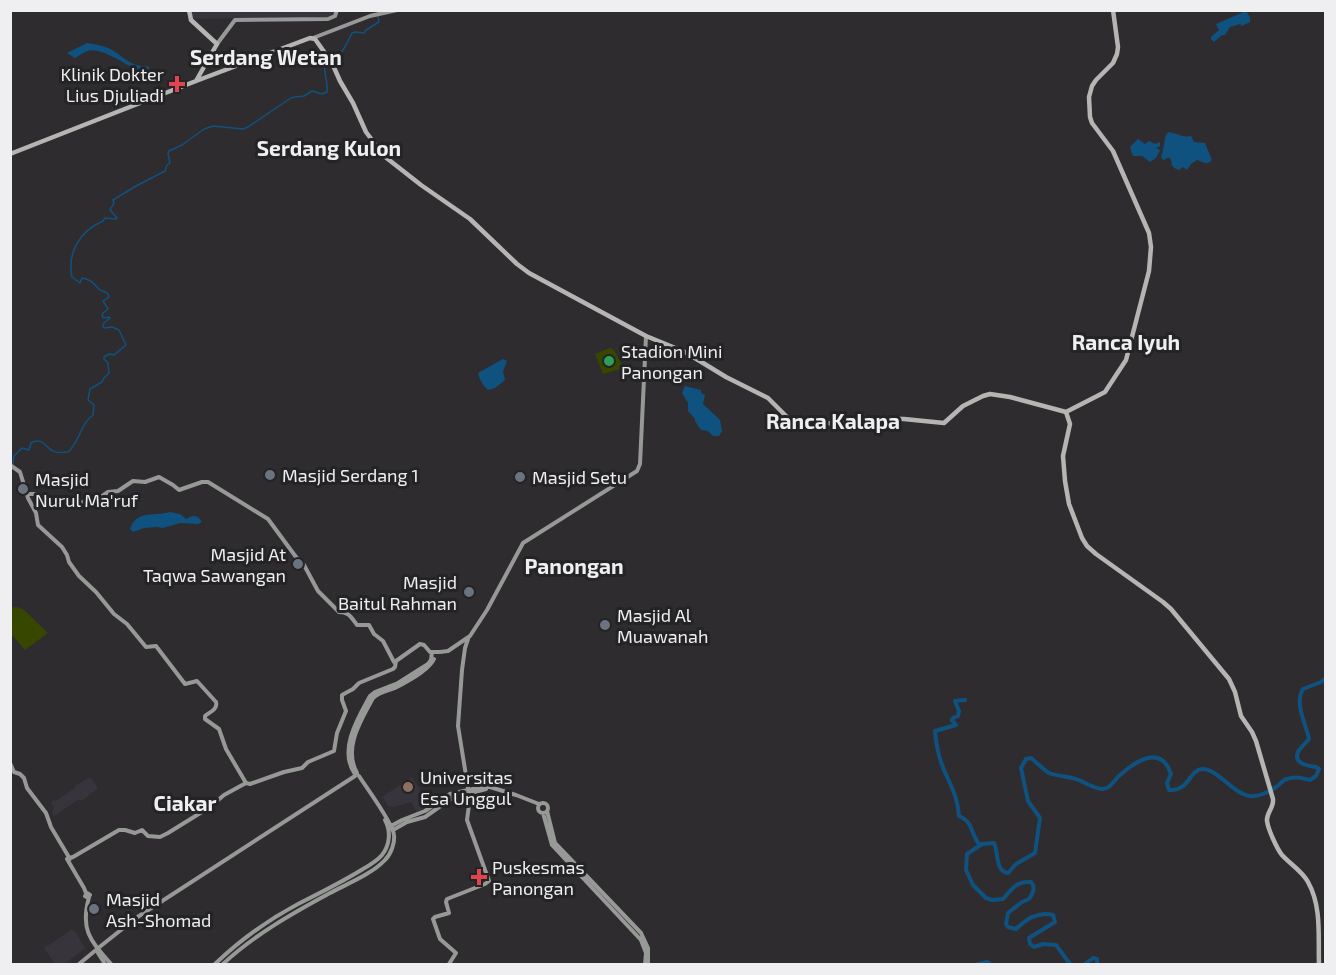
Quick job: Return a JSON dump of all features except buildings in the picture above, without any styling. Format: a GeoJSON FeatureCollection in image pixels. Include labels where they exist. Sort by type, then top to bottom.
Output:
{"type":"FeatureCollection","features":[{"type":"Feature","properties":{"kind":"main road"},"geometry":{"type":"LineString","coordinates":[[189,10],[189,18],[192,22],[217,44],[196,81]]}},
{"type":"Feature","properties":{"kind":"main road"},"geometry":{"type":"LineString","coordinates":[[10,154],[313,38],[331,61],[366,132],[384,156],[421,186],[470,219],[526,271],[646,336],[685,352],[726,377],[768,398],[797,424],[813,426],[860,418],[944,423],[963,406],[990,394],[1011,397],[1066,412],[1105,392],[1126,360],[1151,259],[1149,233],[1113,151],[1092,123],[1089,113],[1092,86],[1113,63],[1117,54],[1113,10]]}},
{"type":"Feature","properties":{"kind":"main road"},"geometry":{"type":"LineString","coordinates":[[1066,412],[1070,424],[1063,456],[1065,481],[1069,504],[1082,538],[1096,554],[1171,609],[1229,679],[1241,716],[1256,741],[1273,798],[1273,805],[1267,819],[1277,846],[1305,878],[1311,891],[1319,927],[1319,964]]}},
{"type":"Feature","properties":{"kind":"street"},"geometry":{"type":"LineString","coordinates":[[217,44],[236,20],[328,19],[335,15],[337,10]]}},
{"type":"Feature","properties":{"kind":"street"},"geometry":{"type":"LineString","coordinates":[[313,38],[363,19],[397,10]]}},
{"type":"Feature","properties":{"kind":"street"},"geometry":{"type":"LineString","coordinates":[[68,858],[119,830],[135,833],[142,830],[148,836],[161,837],[246,783],[302,768],[308,762],[334,750],[337,733],[346,711],[342,695],[359,683],[393,669],[396,661],[420,644],[423,644],[429,651],[446,651],[466,640],[486,612],[523,543],[638,470],[646,336]]}},
{"type":"Feature","properties":{"kind":"street"},"geometry":{"type":"LineString","coordinates":[[10,465],[20,472],[38,524],[62,547],[79,576],[114,614],[127,624],[146,647],[156,646],[184,684],[198,682],[216,702],[216,707],[205,716],[205,719],[219,729],[226,749],[246,783]]}},
{"type":"Feature","properties":{"kind":"street"},"geometry":{"type":"LineString","coordinates":[[27,494],[86,503],[95,501],[108,492],[118,491],[134,481],[146,482],[159,477],[179,490],[202,482],[213,484],[268,519],[297,559],[304,565],[319,592],[339,612],[349,615],[357,625],[369,625],[374,634],[382,639],[395,663]]}},
{"type":"Feature","properties":{"kind":"street"},"geometry":{"type":"LineString","coordinates":[[449,964],[456,953],[440,939],[433,919],[449,913],[447,899],[489,882],[467,820],[470,805],[469,793],[458,726],[466,640]]}},
{"type":"Feature","properties":{"kind":"street"},"geometry":{"type":"LineString","coordinates":[[392,831],[386,818],[350,765],[350,739],[370,696],[398,683],[428,664],[434,652]]}},
{"type":"Feature","properties":{"kind":"street"},"geometry":{"type":"LineString","coordinates":[[10,763],[14,772],[21,774],[24,778],[28,789],[46,813],[87,895],[86,926],[97,949],[109,964]]}},
{"type":"Feature","properties":{"kind":"street"},"geometry":{"type":"LineString","coordinates":[[357,775],[392,831]]}},
{"type":"Feature","properties":{"kind":"street"},"geometry":{"type":"LineString","coordinates":[[79,964],[136,918],[357,775]]}},
{"type":"Feature","properties":{"kind":"street"},"geometry":{"type":"LineString","coordinates":[[392,831],[452,798],[486,789],[539,806]]}},
{"type":"Feature","properties":{"kind":"street"},"geometry":{"type":"LineString","coordinates":[[539,806],[543,803],[547,804],[548,808],[545,812],[552,845],[641,939],[646,953],[646,964]]}},
{"type":"Feature","properties":{"kind":"street"},"geometry":{"type":"LineString","coordinates":[[539,806],[539,811],[545,812]]}},
{"type":"Feature","properties":{"kind":"street"},"geometry":{"type":"LineString","coordinates":[[386,818],[398,822],[426,813]]}},
{"type":"Feature","properties":{"kind":"street"},"geometry":{"type":"LineString","coordinates":[[223,964],[269,929],[380,858],[398,822]]}},
{"type":"Feature","properties":{"kind":"street"},"geometry":{"type":"LineString","coordinates":[[215,964],[234,947],[292,907],[334,889]]}},
{"type":"Feature","properties":{"kind":"shaded area"},"geometry":{"type":"Polygon","coordinates":[[[336,10],[328,17],[191,19],[189,11],[336,10]]]}},
{"type":"Feature","properties":{"kind":"shaded area"},"geometry":{"type":"Polygon","coordinates":[[[90,777],[98,788],[83,800],[78,800],[54,816],[52,811],[54,807],[51,803],[90,777]]]}},
{"type":"Feature","properties":{"kind":"shaded area","name":"Universitas Esa Unggul"},"geometry":{"type":"Polygon","coordinates":[[[412,777],[430,805],[417,812],[411,802],[394,807],[388,806],[382,797],[412,777]]]}},
{"type":"Feature","properties":{"kind":"shaded area"},"geometry":{"type":"Polygon","coordinates":[[[71,930],[75,931],[85,948],[65,964],[55,964],[44,948],[71,930]]]}},
{"type":"Feature","properties":{"kind":"green space","name":"Stadion Mini Panongan"},"geometry":{"type":"Polygon","coordinates":[[[610,348],[614,350],[624,368],[603,374],[595,354],[610,348]]]}},
{"type":"Feature","properties":{"kind":"green space"},"geometry":{"type":"Polygon","coordinates":[[[11,608],[23,609],[48,633],[25,650],[13,636],[11,638],[11,608]]]}},
{"type":"Feature","properties":{"kind":"water"},"geometry":{"type":"Polygon","coordinates":[[[1246,11],[1250,22],[1242,26],[1240,24],[1230,27],[1225,35],[1214,42],[1211,39],[1219,30],[1216,24],[1246,11]]]}},
{"type":"Feature","properties":{"kind":"water"},"geometry":{"type":"Polygon","coordinates":[[[87,43],[109,49],[133,64],[148,66],[151,73],[147,75],[142,73],[100,51],[88,51],[75,58],[67,53],[87,43]]]}},
{"type":"Feature","properties":{"kind":"water"},"geometry":{"type":"Polygon","coordinates":[[[1168,132],[1191,136],[1194,142],[1205,143],[1212,160],[1206,163],[1197,160],[1187,170],[1183,167],[1179,170],[1174,168],[1170,158],[1164,160],[1161,156],[1168,132]]]}},
{"type":"Feature","properties":{"kind":"water"},"geometry":{"type":"Polygon","coordinates":[[[1138,139],[1145,144],[1149,141],[1155,144],[1160,142],[1160,146],[1156,148],[1160,150],[1156,158],[1150,162],[1142,156],[1133,156],[1130,147],[1138,139]]]}},
{"type":"Feature","properties":{"kind":"water"},"geometry":{"type":"Polygon","coordinates":[[[503,359],[507,361],[503,371],[505,380],[495,388],[488,390],[481,382],[478,373],[503,359]]]}},
{"type":"Feature","properties":{"kind":"water"},"geometry":{"type":"Polygon","coordinates":[[[685,386],[701,390],[701,393],[705,395],[703,404],[720,420],[722,431],[719,436],[713,436],[708,431],[701,430],[688,411],[688,403],[682,393],[685,386]]]}},
{"type":"Feature","properties":{"kind":"water"},"geometry":{"type":"Polygon","coordinates":[[[170,512],[180,514],[186,519],[197,516],[202,522],[198,524],[180,523],[163,528],[144,528],[133,532],[130,529],[133,523],[142,516],[170,512]]]}},
{"type":"Feature","properties":{"kind":"waterway"},"geometry":{"type":"LineString","coordinates":[[13,464],[14,456],[22,448],[29,450],[31,443],[35,441],[41,442],[56,452],[68,452],[72,448],[85,423],[93,415],[94,405],[88,400],[90,389],[102,382],[109,373],[108,363],[104,357],[109,354],[114,355],[126,345],[119,330],[103,326],[110,318],[102,316],[108,309],[103,301],[109,297],[108,294],[88,280],[82,278],[80,283],[72,277],[72,259],[77,243],[88,230],[105,218],[116,219],[110,210],[114,203],[113,200],[165,171],[170,163],[169,151],[182,145],[204,129],[213,126],[243,129],[291,98],[304,96],[312,91],[322,94],[327,92],[324,65],[338,58],[352,33],[364,33],[379,22],[378,16]]}},
{"type":"Feature","properties":{"kind":"waterway"},"geometry":{"type":"LineString","coordinates":[[1070,964],[1056,945],[1043,944],[1034,947],[1030,944],[1029,938],[1055,922],[1053,915],[1043,914],[1033,917],[1016,929],[1006,924],[1008,913],[1029,899],[1033,893],[1034,888],[1031,882],[1018,884],[1003,899],[992,900],[986,898],[973,885],[966,870],[967,854],[982,844],[994,843],[999,866],[1008,873],[1016,864],[1035,853],[1040,818],[1028,801],[1021,768],[1026,759],[1031,758],[1049,773],[1105,789],[1133,765],[1155,757],[1167,765],[1171,774],[1167,783],[1169,790],[1181,787],[1194,773],[1202,769],[1213,773],[1237,791],[1250,796],[1260,795],[1290,778],[1310,780],[1316,776],[1319,769],[1302,764],[1297,756],[1309,739],[1300,701],[1303,689],[1326,678]]}},
{"type":"Feature","properties":{"kind":"waterway"},"geometry":{"type":"LineString","coordinates":[[965,700],[955,701],[959,711],[958,716],[952,720],[956,725],[935,731],[935,736],[941,761],[956,798],[959,816],[968,822],[980,845]]}},
{"type":"Feature","properties":{"kind":"waterway"},"geometry":{"type":"LineString","coordinates":[[1085,964],[1093,958],[1097,959],[1097,964]]}},
{"type":"Feature","properties":{"kind":"waterway"},"geometry":{"type":"LineString","coordinates":[[978,964],[987,962],[990,964]]}},
{"type":"Feature","properties":{"kind":"place","name":"Klinik Dokter Lius Djuliadi"},"geometry":{"type":"Point","coordinates":[177,84]}},
{"type":"Feature","properties":{"kind":"place","name":"Stadion Mini Panongan"},"geometry":{"type":"Point","coordinates":[609,361]}},
{"type":"Feature","properties":{"kind":"place","name":"Masjid Serdang 1"},"geometry":{"type":"Point","coordinates":[270,475]}},
{"type":"Feature","properties":{"kind":"place","name":"Masjid Setu"},"geometry":{"type":"Point","coordinates":[520,477]}},
{"type":"Feature","properties":{"kind":"place","name":"Masjid Nurul Ma'ruf"},"geometry":{"type":"Point","coordinates":[23,489]}},
{"type":"Feature","properties":{"kind":"place","name":"Masjid At Taqwa Sawangan"},"geometry":{"type":"Point","coordinates":[298,564]}},
{"type":"Feature","properties":{"kind":"place","name":"Masjid Baitul Rahman"},"geometry":{"type":"Point","coordinates":[469,592]}},
{"type":"Feature","properties":{"kind":"place","name":"Masjid Al Muawanah"},"geometry":{"type":"Point","coordinates":[605,625]}},
{"type":"Feature","properties":{"kind":"place","name":"Universitas Esa Unggul"},"geometry":{"type":"Point","coordinates":[408,787]}},
{"type":"Feature","properties":{"kind":"place","name":"Puskesmas Panongan"},"geometry":{"type":"Point","coordinates":[479,877]}},
{"type":"Feature","properties":{"kind":"place","name":"Masjid Ash-Shomad"},"geometry":{"type":"Point","coordinates":[94,909]}},
{"type":"Feature","properties":{"kind":"district","name":"Serdang Wetan"},"geometry":{"type":"Point","coordinates":[266,56]}},
{"type":"Feature","properties":{"kind":"district","name":"Serdang Kulon"},"geometry":{"type":"Point","coordinates":[329,147]}},
{"type":"Feature","properties":{"kind":"district","name":"Ranca Iyuh"},"geometry":{"type":"Point","coordinates":[1126,341]}},
{"type":"Feature","properties":{"kind":"district","name":"Ranca Kalapa"},"geometry":{"type":"Point","coordinates":[833,420]}},
{"type":"Feature","properties":{"kind":"district","name":"Panongan"},"geometry":{"type":"Point","coordinates":[574,565]}},
{"type":"Feature","properties":{"kind":"district","name":"Ciakar"},"geometry":{"type":"Point","coordinates":[185,802]}}]}
